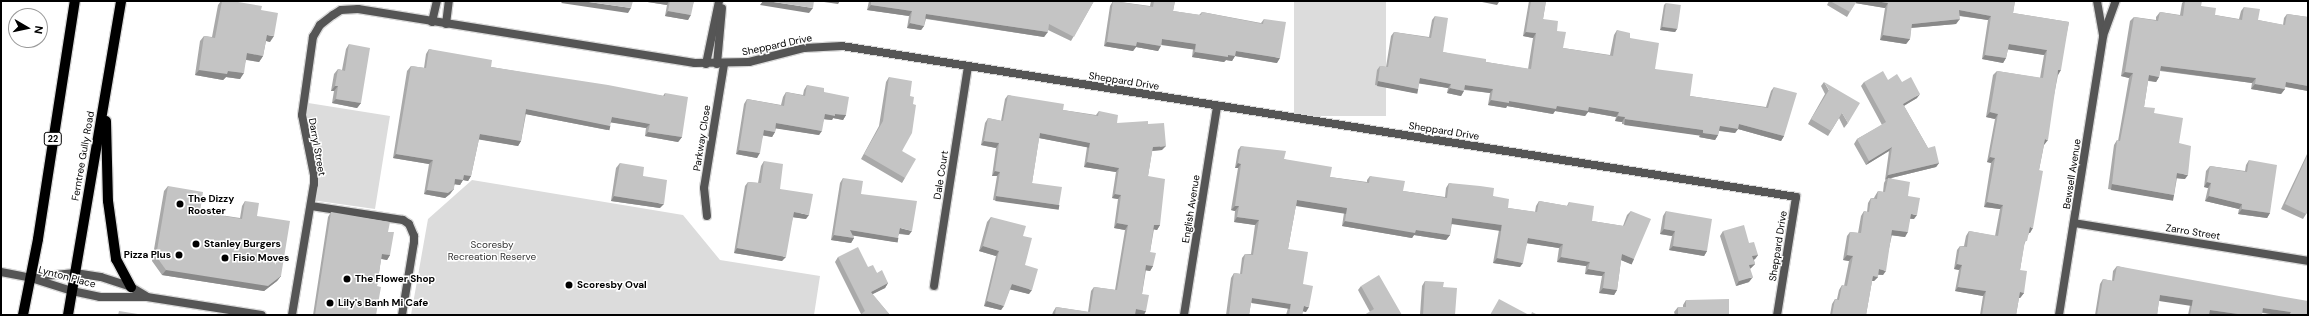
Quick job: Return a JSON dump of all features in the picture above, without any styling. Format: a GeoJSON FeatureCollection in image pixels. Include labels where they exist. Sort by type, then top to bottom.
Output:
{"type":"FeatureCollection","features":[{"type":"Feature","properties":{"kind":"main road","name":"22"},"geometry":{"type":"LineString","coordinates":[[23,315],[76,1]]}},
{"type":"Feature","properties":{"kind":"main road","name":"Ferntree Gully Road"},"geometry":{"type":"LineString","coordinates":[[68,315],[121,1]]}},
{"type":"Feature","properties":{"kind":"main road"},"geometry":{"type":"LineString","coordinates":[[106,95],[107,178],[116,259],[131,287]]}},
{"type":"Feature","properties":{"kind":"street"},"geometry":{"type":"LineString","coordinates":[[432,22],[437,1]]}},
{"type":"Feature","properties":{"kind":"street"},"geometry":{"type":"LineString","coordinates":[[446,24],[449,1]]}},
{"type":"Feature","properties":{"kind":"street"},"geometry":{"type":"LineString","coordinates":[[706,64],[719,1]]}},
{"type":"Feature","properties":{"kind":"street","name":"Parkway Close"},"geometry":{"type":"LineString","coordinates":[[707,216],[704,188],[721,64],[722,1]]}},
{"type":"Feature","properties":{"kind":"street","name":"Bewsell Avenue"},"geometry":{"type":"LineString","coordinates":[[2097,1],[2103,36]]}},
{"type":"Feature","properties":{"kind":"street","name":"Bewsell Avenue"},"geometry":{"type":"LineString","coordinates":[[2059,315],[2103,36],[2116,1]]}},
{"type":"Feature","properties":{"kind":"street","name":"Sheppard Drive"},"geometry":{"type":"LineString","coordinates":[[333,14],[341,10],[358,9],[685,62],[706,64],[760,61],[804,48],[831,46],[1796,197],[1777,315]]}},
{"type":"Feature","properties":{"kind":"street","name":"Darryl Street"},"geometry":{"type":"LineString","coordinates":[[292,315],[314,175],[303,125],[302,105],[313,36],[320,25],[333,14]]}},
{"type":"Feature","properties":{"kind":"street","name":"Dale Court"},"geometry":{"type":"LineString","coordinates":[[934,286],[968,67]]}},
{"type":"Feature","properties":{"kind":"street","name":"English Avenue"},"geometry":{"type":"LineString","coordinates":[[1184,315],[1217,106]]}},
{"type":"Feature","properties":{"kind":"street"},"geometry":{"type":"LineString","coordinates":[[310,206],[403,220],[409,224],[414,236],[414,242],[402,315]]}},
{"type":"Feature","properties":{"kind":"street","name":"Zarro Street"},"geometry":{"type":"LineString","coordinates":[[2074,223],[2308,261]]}},
{"type":"Feature","properties":{"kind":"street"},"geometry":{"type":"LineString","coordinates":[[1,272],[30,278]]}},
{"type":"Feature","properties":{"kind":"street","name":"Lynton Place"},"geometry":{"type":"LineString","coordinates":[[30,278],[75,273],[100,277],[131,287],[147,297]]}},
{"type":"Feature","properties":{"kind":"street","name":"Lynton Place"},"geometry":{"type":"LineString","coordinates":[[30,278],[72,291],[100,297],[147,297],[262,315]]}},
{"type":"Feature","properties":{"kind":"green space"},"geometry":{"type":"Polygon","coordinates":[[[1294,1],[1386,1],[1386,116],[1294,116],[1294,1]]]}},
{"type":"Feature","properties":{"kind":"green space"},"geometry":{"type":"Polygon","coordinates":[[[302,102],[390,116],[375,209],[311,200],[315,183],[302,102]]]}},
{"type":"Feature","properties":{"kind":"green space","name":"Scoresby Recreation Reserve"},"geometry":{"type":"Polygon","coordinates":[[[472,180],[683,215],[720,260],[820,276],[814,315],[411,315],[428,219],[472,180]]]}},
{"type":"Feature","properties":{"kind":"building"},"geometry":{"type":"Polygon","coordinates":[[[222,1],[232,1],[262,6],[261,10],[278,13],[274,36],[267,35],[263,56],[247,53],[244,73],[228,71],[227,74],[199,70],[204,36],[215,38],[222,1]]]}},
{"type":"Feature","properties":{"kind":"building"},"geometry":{"type":"Polygon","coordinates":[[[582,1],[633,1],[631,8],[582,1]]]}},
{"type":"Feature","properties":{"kind":"building"},"geometry":{"type":"Polygon","coordinates":[[[670,1],[694,1],[691,15],[668,11],[670,1]]]}},
{"type":"Feature","properties":{"kind":"building"},"geometry":{"type":"Polygon","coordinates":[[[767,1],[814,1],[813,8],[767,1]]]}},
{"type":"Feature","properties":{"kind":"building"},"geometry":{"type":"Polygon","coordinates":[[[871,1],[1094,1],[1074,37],[1049,24],[1048,32],[926,14],[924,26],[910,23],[912,11],[871,5],[871,1]]]}},
{"type":"Feature","properties":{"kind":"building"},"geometry":{"type":"Polygon","coordinates":[[[1113,1],[1153,7],[1154,1],[1175,1],[1173,11],[1201,15],[1202,12],[1263,24],[1264,19],[1286,22],[1280,58],[1236,51],[1235,56],[1228,55],[1228,57],[1195,52],[1196,44],[1162,39],[1161,46],[1137,42],[1136,46],[1107,42],[1113,1]]]}},
{"type":"Feature","properties":{"kind":"building"},"geometry":{"type":"Polygon","coordinates":[[[1531,1],[1546,1],[1543,19],[1558,21],[1557,31],[1566,32],[1563,48],[1613,56],[1617,30],[1630,33],[1630,38],[1659,43],[1655,69],[1693,74],[1690,96],[1768,108],[1774,87],[1797,93],[1784,136],[1739,124],[1738,129],[1720,126],[1718,135],[1703,133],[1703,130],[1625,119],[1625,117],[1618,116],[1619,112],[1589,107],[1588,111],[1557,106],[1556,109],[1509,101],[1509,103],[1491,100],[1493,89],[1465,85],[1464,91],[1450,88],[1451,84],[1420,78],[1418,89],[1378,81],[1380,66],[1388,67],[1394,32],[1431,38],[1435,16],[1448,18],[1443,52],[1486,59],[1486,62],[1531,69],[1536,33],[1526,32],[1531,1]]]}},
{"type":"Feature","properties":{"kind":"building"},"geometry":{"type":"Polygon","coordinates":[[[1830,1],[1857,1],[1850,12],[1830,1]]]}},
{"type":"Feature","properties":{"kind":"building"},"geometry":{"type":"Polygon","coordinates":[[[1875,1],[2015,1],[2013,13],[2069,22],[2061,70],[2058,70],[2048,140],[2045,139],[2039,170],[2043,171],[2033,228],[2030,227],[2027,241],[2025,241],[2020,270],[2027,271],[2024,293],[2020,292],[2016,315],[1982,315],[1986,291],[1958,287],[1962,265],[1957,264],[1960,246],[1967,247],[1969,231],[1998,236],[2003,205],[1987,202],[1995,158],[1990,157],[1998,114],[1990,112],[1997,71],[2043,78],[2047,50],[2009,44],[2006,58],[1985,55],[1991,16],[1959,10],[1960,19],[1912,24],[1910,39],[1883,35],[1888,3],[1875,1]]]}},
{"type":"Feature","properties":{"kind":"building"},"geometry":{"type":"Polygon","coordinates":[[[2185,1],[2202,1],[2201,6],[2216,8],[2215,15],[2242,20],[2244,7],[2260,9],[2258,20],[2285,25],[2287,14],[2308,17],[2308,86],[2286,82],[2285,89],[2255,84],[2256,78],[2161,66],[2159,77],[2149,75],[2144,107],[2155,108],[2154,113],[2183,118],[2179,143],[2191,146],[2188,175],[2177,173],[2174,195],[2112,184],[2117,140],[2120,141],[2133,73],[2125,72],[2134,17],[2158,21],[2160,12],[2183,16],[2185,1]]]}},
{"type":"Feature","properties":{"kind":"building"},"geometry":{"type":"Polygon","coordinates":[[[1666,3],[1681,5],[1678,29],[1663,27],[1666,3]]]}},
{"type":"Feature","properties":{"kind":"building"},"geometry":{"type":"Polygon","coordinates":[[[349,44],[370,48],[361,103],[336,99],[338,86],[335,86],[338,69],[345,71],[349,44]]]}},
{"type":"Feature","properties":{"kind":"building"},"geometry":{"type":"Polygon","coordinates":[[[429,49],[492,60],[491,67],[608,85],[665,96],[665,93],[688,97],[682,137],[648,132],[650,124],[612,117],[610,126],[526,109],[521,141],[480,134],[471,176],[464,175],[463,180],[455,179],[454,189],[448,193],[427,190],[433,160],[396,154],[411,66],[426,68],[429,49]]]}},
{"type":"Feature","properties":{"kind":"building"},"geometry":{"type":"Polygon","coordinates":[[[1883,71],[1888,80],[1897,74],[1902,82],[1911,77],[1920,94],[1903,104],[1928,148],[1935,146],[1939,163],[1888,175],[1892,147],[1869,161],[1857,139],[1886,122],[1864,82],[1883,71]]]}},
{"type":"Feature","properties":{"kind":"building"},"geometry":{"type":"Polygon","coordinates":[[[889,77],[912,81],[910,96],[914,97],[913,104],[916,105],[912,133],[902,151],[916,159],[905,178],[864,154],[883,121],[889,77]]]}},
{"type":"Feature","properties":{"kind":"building"},"geometry":{"type":"Polygon","coordinates":[[[1824,82],[1860,103],[1848,123],[1842,113],[1831,131],[1811,119],[1829,90],[1824,82]]]}},
{"type":"Feature","properties":{"kind":"building"},"geometry":{"type":"Polygon","coordinates":[[[807,85],[824,88],[824,92],[849,97],[846,115],[835,114],[835,116],[825,114],[822,131],[776,123],[775,132],[764,130],[760,153],[739,150],[747,99],[784,106],[786,92],[805,96],[807,85]]]}},
{"type":"Feature","properties":{"kind":"building"},"geometry":{"type":"Polygon","coordinates":[[[1008,95],[1064,104],[1063,110],[1098,116],[1099,111],[1118,115],[1117,123],[1148,121],[1148,124],[1164,123],[1166,146],[1153,147],[1148,176],[1165,179],[1160,225],[1154,225],[1150,252],[1156,253],[1153,266],[1146,265],[1142,294],[1149,295],[1146,311],[1136,309],[1135,315],[1055,315],[1056,307],[1090,312],[1094,287],[1117,290],[1128,225],[1117,223],[1121,195],[1115,194],[1119,168],[1087,162],[1090,143],[1040,133],[1032,183],[1062,187],[1059,205],[996,196],[1000,172],[995,171],[999,143],[984,141],[988,118],[1003,121],[1008,95]]]}},
{"type":"Feature","properties":{"kind":"building"},"geometry":{"type":"Polygon","coordinates":[[[1241,146],[1286,151],[1284,159],[1332,167],[1330,177],[1369,183],[1370,176],[1405,181],[1403,191],[1447,198],[1449,183],[1480,186],[1494,188],[1493,196],[1509,199],[1508,208],[1537,212],[1539,201],[1568,206],[1569,202],[1594,206],[1592,221],[1624,226],[1631,211],[1651,219],[1634,259],[1622,254],[1617,290],[1603,288],[1605,272],[1588,269],[1590,262],[1561,257],[1563,244],[1528,238],[1523,263],[1497,258],[1502,225],[1452,218],[1450,235],[1416,230],[1415,233],[1345,221],[1347,208],[1297,200],[1288,249],[1308,252],[1303,284],[1313,286],[1309,307],[1304,306],[1302,315],[1289,315],[1291,304],[1252,298],[1249,315],[1229,315],[1234,273],[1242,274],[1245,254],[1253,255],[1259,220],[1237,217],[1239,206],[1235,206],[1241,164],[1238,163],[1241,146]]]}},
{"type":"Feature","properties":{"kind":"building"},"geometry":{"type":"Polygon","coordinates":[[[2308,154],[2308,211],[2306,214],[2285,204],[2308,154]]]}},
{"type":"Feature","properties":{"kind":"building"},"geometry":{"type":"Polygon","coordinates":[[[2249,160],[2277,165],[2270,213],[2242,209],[2242,204],[2209,196],[2211,183],[2207,182],[2210,166],[2247,172],[2249,160]]]}},
{"type":"Feature","properties":{"kind":"building"},"geometry":{"type":"Polygon","coordinates":[[[764,161],[783,164],[780,189],[813,194],[809,215],[794,212],[786,257],[737,248],[748,182],[761,183],[764,161]]]}},
{"type":"Feature","properties":{"kind":"building"},"geometry":{"type":"Polygon","coordinates":[[[620,163],[644,167],[643,176],[667,180],[664,204],[614,196],[620,163]]]}},
{"type":"Feature","properties":{"kind":"building"},"geometry":{"type":"Polygon","coordinates":[[[843,178],[863,181],[861,194],[917,201],[912,231],[900,228],[898,238],[850,230],[854,238],[834,235],[843,178]]]}},
{"type":"Feature","properties":{"kind":"building"},"geometry":{"type":"Polygon","coordinates":[[[1888,178],[1910,182],[1908,196],[1920,198],[1917,215],[1911,214],[1908,232],[1892,230],[1886,271],[1879,269],[1878,277],[1873,276],[1866,315],[1832,315],[1835,299],[1839,300],[1842,285],[1847,286],[1853,256],[1847,255],[1850,232],[1861,233],[1864,211],[1869,212],[1871,198],[1877,199],[1878,191],[1885,192],[1888,178]]]}},
{"type":"Feature","properties":{"kind":"building"},"geometry":{"type":"Polygon","coordinates":[[[168,186],[203,192],[200,212],[242,219],[245,201],[259,203],[257,216],[290,221],[281,276],[268,286],[166,270],[156,256],[168,186]]]}},
{"type":"Feature","properties":{"kind":"building"},"geometry":{"type":"Polygon","coordinates":[[[1666,211],[1712,219],[1707,251],[1673,246],[1675,231],[1664,229],[1666,211]]]}},
{"type":"Feature","properties":{"kind":"building"},"geometry":{"type":"Polygon","coordinates":[[[331,212],[390,222],[388,232],[394,232],[390,255],[382,254],[377,286],[381,287],[376,315],[315,315],[331,212]]]}},
{"type":"Feature","properties":{"kind":"building"},"geometry":{"type":"Polygon","coordinates":[[[991,217],[1026,226],[1023,236],[1032,238],[1025,265],[1038,269],[1032,290],[1012,284],[1004,306],[987,301],[999,251],[983,246],[991,217]]]}},
{"type":"Feature","properties":{"kind":"building"},"geometry":{"type":"Polygon","coordinates":[[[1744,225],[1749,243],[1754,242],[1758,255],[1752,256],[1755,264],[1749,265],[1753,277],[1739,281],[1723,231],[1744,225]]]}},
{"type":"Feature","properties":{"kind":"building"},"geometry":{"type":"Polygon","coordinates":[[[858,247],[868,267],[873,265],[877,273],[882,270],[888,283],[871,292],[890,315],[860,315],[865,311],[838,257],[858,247]]]}},
{"type":"Feature","properties":{"kind":"building"},"geometry":{"type":"Polygon","coordinates":[[[2117,266],[2308,301],[2308,315],[2293,315],[2290,314],[2291,312],[2263,308],[2262,315],[2238,315],[2210,310],[2209,315],[2190,315],[2193,300],[2160,295],[2157,315],[2097,315],[2103,279],[2114,281],[2117,266]]]}},
{"type":"Feature","properties":{"kind":"building"},"geometry":{"type":"Polygon","coordinates":[[[1379,275],[1402,315],[1364,315],[1374,309],[1361,286],[1379,275]]]}},
{"type":"Feature","properties":{"kind":"building"},"geometry":{"type":"Polygon","coordinates":[[[1425,281],[1444,282],[1443,287],[1457,288],[1455,315],[1423,315],[1425,281]]]}},
{"type":"Feature","properties":{"kind":"building"},"geometry":{"type":"Polygon","coordinates":[[[1499,299],[1529,315],[1490,315],[1499,299]]]}},
{"type":"Feature","properties":{"kind":"building"},"geometry":{"type":"Polygon","coordinates":[[[1729,299],[1729,315],[1678,315],[1678,307],[1686,307],[1686,300],[1729,299]]]}},
{"type":"Feature","properties":{"kind":"building"},"geometry":{"type":"Polygon","coordinates":[[[119,311],[144,315],[118,315],[119,311]]]}},
{"type":"Feature","properties":{"kind":"building"},"geometry":{"type":"Polygon","coordinates":[[[1532,312],[1538,315],[1531,315],[1532,312]]]}},
{"type":"Feature","properties":{"kind":"place","name":"The Dizzy Rooster"},"geometry":{"type":"Point","coordinates":[180,204]}},
{"type":"Feature","properties":{"kind":"place","name":"Stanley Burgers"},"geometry":{"type":"Point","coordinates":[196,244]}},
{"type":"Feature","properties":{"kind":"place","name":"Pizza Plus"},"geometry":{"type":"Point","coordinates":[179,255]}},
{"type":"Feature","properties":{"kind":"place","name":"Fisio Moves"},"geometry":{"type":"Point","coordinates":[225,258]}},
{"type":"Feature","properties":{"kind":"place","name":"The Flower Shop"},"geometry":{"type":"Point","coordinates":[347,279]}},
{"type":"Feature","properties":{"kind":"place","name":"Scoresby Oval"},"geometry":{"type":"Point","coordinates":[569,285]}},
{"type":"Feature","properties":{"kind":"place","name":"Lily's Banh Mi Cafe"},"geometry":{"type":"Point","coordinates":[330,303]}}]}
